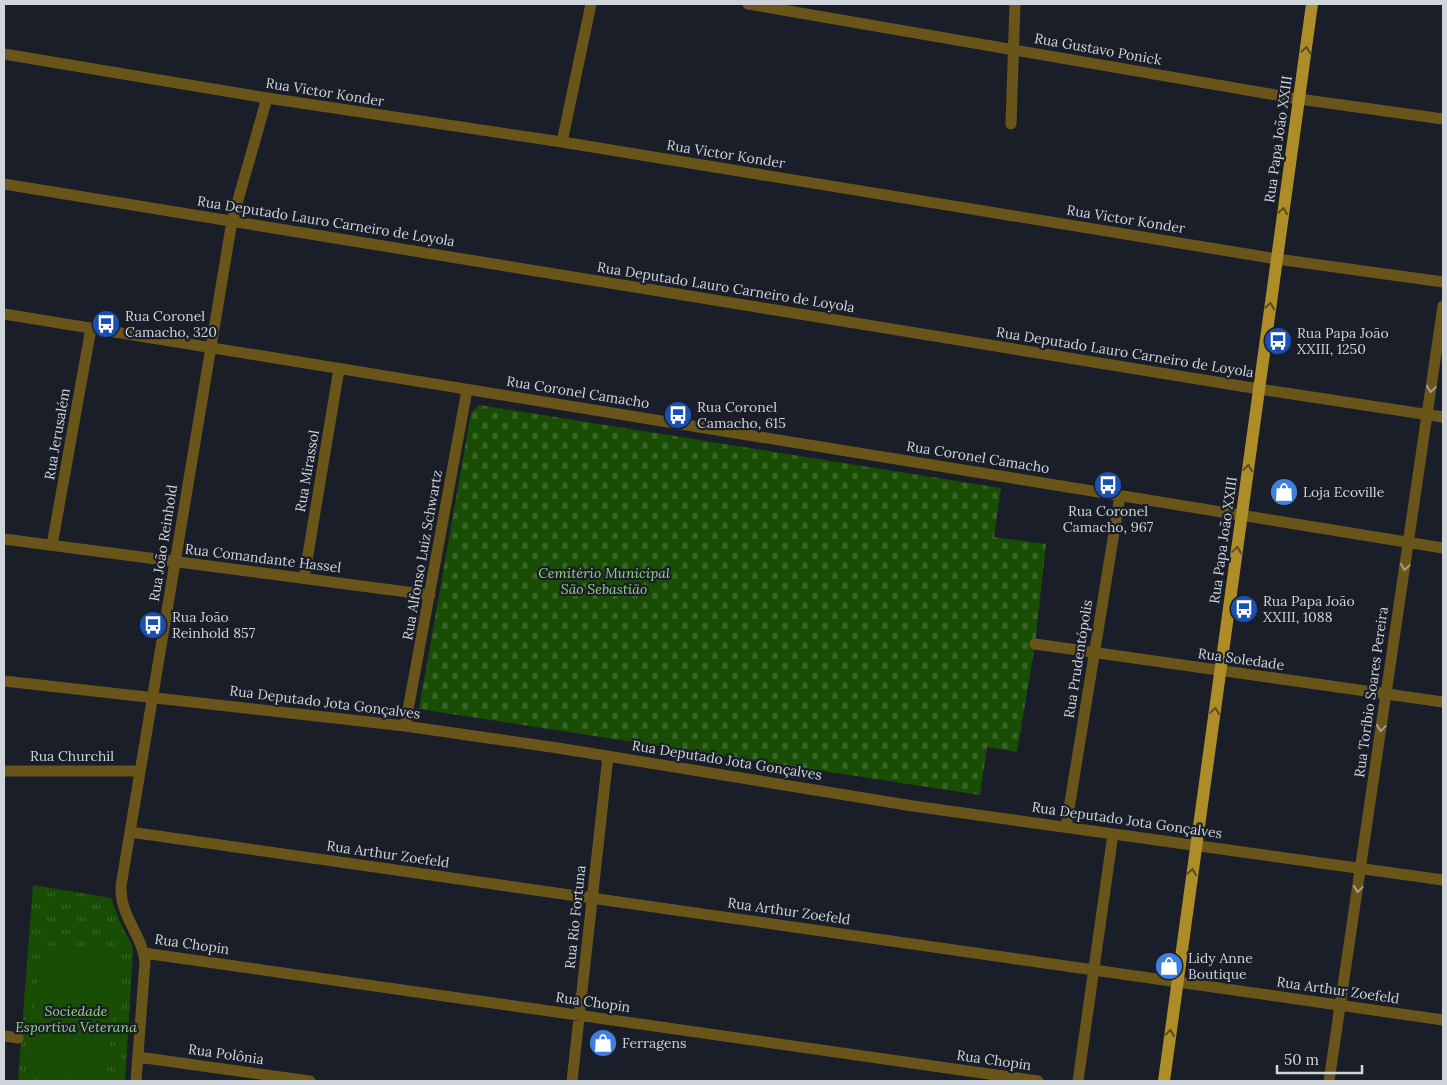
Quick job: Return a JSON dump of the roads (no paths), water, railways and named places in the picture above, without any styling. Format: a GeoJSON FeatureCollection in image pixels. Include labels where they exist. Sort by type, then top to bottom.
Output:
{"type":"FeatureCollection","features":[{"type":"Feature","properties":{"kind":"main road","name":"Rua Papa João XXIII"},"geometry":{"type":"LineString","coordinates":[[1164,1081],[1312,4]]}},
{"type":"Feature","properties":{"kind":"street"},"geometry":{"type":"LineString","coordinates":[[562,142],[591,4]]}},
{"type":"Feature","properties":{"kind":"street","name":"Rua Gustavo Ponick"},"geometry":{"type":"LineString","coordinates":[[748,4],[1299,99],[1443,119]]}},
{"type":"Feature","properties":{"kind":"street"},"geometry":{"type":"LineString","coordinates":[[1011,124],[1015,4]]}},
{"type":"Feature","properties":{"kind":"street","name":"Rua Victor Konder"},"geometry":{"type":"LineString","coordinates":[[4,54],[266,98],[562,142],[1277,259],[1443,282]]}},
{"type":"Feature","properties":{"kind":"street","name":"Rua João Reinhold"},"geometry":{"type":"LineString","coordinates":[[136,1081],[144,953],[125,915],[120,896],[232,221],[266,98]]}},
{"type":"Feature","properties":{"kind":"street","name":"Rua Deputado Lauro Carneiro de Loyola"},"geometry":{"type":"LineString","coordinates":[[4,184],[1259,389],[1443,417]]}},
{"type":"Feature","properties":{"kind":"street","name":"Rua Toríbio Soares Pereira"},"geometry":{"type":"LineString","coordinates":[[1329,1081],[1443,306]]}},
{"type":"Feature","properties":{"kind":"street","name":"Rua Coronel Camacho"},"geometry":{"type":"LineString","coordinates":[[4,314],[1443,548]]}},
{"type":"Feature","properties":{"kind":"street","name":"Rua Jerusalém"},"geometry":{"type":"LineString","coordinates":[[52,545],[91,328]]}},
{"type":"Feature","properties":{"kind":"street","name":"Rua Mirassol"},"geometry":{"type":"LineString","coordinates":[[304,578],[339,369]]}},
{"type":"Feature","properties":{"kind":"street","name":"Rua Alfonso Luiz Schwartz"},"geometry":{"type":"LineString","coordinates":[[406,726],[467,390]]}},
{"type":"Feature","properties":{"kind":"street","name":"Rua Prudentópolis"},"geometry":{"type":"LineString","coordinates":[[1066,827],[1120,496]]}},
{"type":"Feature","properties":{"kind":"street","name":"Rua Comandante Hassel"},"geometry":{"type":"LineString","coordinates":[[4,539],[430,595]]}},
{"type":"Feature","properties":{"kind":"street","name":"Rua Soledade"},"geometry":{"type":"LineString","coordinates":[[1035,644],[1443,702]]}},
{"type":"Feature","properties":{"kind":"street","name":"Rua Deputado Jota Gonçalves"},"geometry":{"type":"LineString","coordinates":[[4,681],[406,726],[608,756],[884,801],[1443,880]]}},
{"type":"Feature","properties":{"kind":"street","name":"Rua Rio Fortuna"},"geometry":{"type":"LineString","coordinates":[[572,1081],[608,756]]}},
{"type":"Feature","properties":{"kind":"street","name":"Rua Churchil"},"geometry":{"type":"LineString","coordinates":[[4,771],[140,771]]}},
{"type":"Feature","properties":{"kind":"street","name":"Rua Arthur Zoefeld"},"geometry":{"type":"LineString","coordinates":[[130,832],[1443,1020]]}},
{"type":"Feature","properties":{"kind":"street"},"geometry":{"type":"LineString","coordinates":[[1078,1081],[1113,834]]}},
{"type":"Feature","properties":{"kind":"street","name":"Rua Chopin"},"geometry":{"type":"LineString","coordinates":[[144,953],[1038,1081]]}},
{"type":"Feature","properties":{"kind":"street"},"geometry":{"type":"LineString","coordinates":[[4,1036],[18,1038]]}},
{"type":"Feature","properties":{"kind":"street","name":"Rua Polônia"},"geometry":{"type":"LineString","coordinates":[[138,1057],[310,1081]]}},
{"type":"Feature","properties":{"kind":"place","name":"Rua Coronel Camacho, 320"},"geometry":{"type":"Point","coordinates":[106,324]}},
{"type":"Feature","properties":{"kind":"place","name":"Rua Papa João XXIII, 1250"},"geometry":{"type":"Point","coordinates":[1278,341]}},
{"type":"Feature","properties":{"kind":"place","name":"Rua Coronel Camacho, 615"},"geometry":{"type":"Point","coordinates":[678,415]}},
{"type":"Feature","properties":{"kind":"place","name":"Rua Coronel Camacho, 967"},"geometry":{"type":"Point","coordinates":[1108,485]}},
{"type":"Feature","properties":{"kind":"place","name":"Loja Ecoville"},"geometry":{"type":"Point","coordinates":[1284,492]}},
{"type":"Feature","properties":{"kind":"place","name":"Rua Papa João XXIII, 1088"},"geometry":{"type":"Point","coordinates":[1244,609]}},
{"type":"Feature","properties":{"kind":"place","name":"Rua João Reinhold 857"},"geometry":{"type":"Point","coordinates":[153,625]}},
{"type":"Feature","properties":{"kind":"place","name":"Lidy Anne Boutique"},"geometry":{"type":"Point","coordinates":[1169,966]}},
{"type":"Feature","properties":{"kind":"place","name":"Ferragens"},"geometry":{"type":"Point","coordinates":[603,1043]}},
{"type":"Feature","properties":{"kind":"park label","name":"Cemitério Municipal São Sebastião"},"geometry":{"type":"Point","coordinates":[604,582]}},
{"type":"Feature","properties":{"kind":"park label","name":"Sociedade Esportiva Veterana"},"geometry":{"type":"Point","coordinates":[76,1020]}}]}
